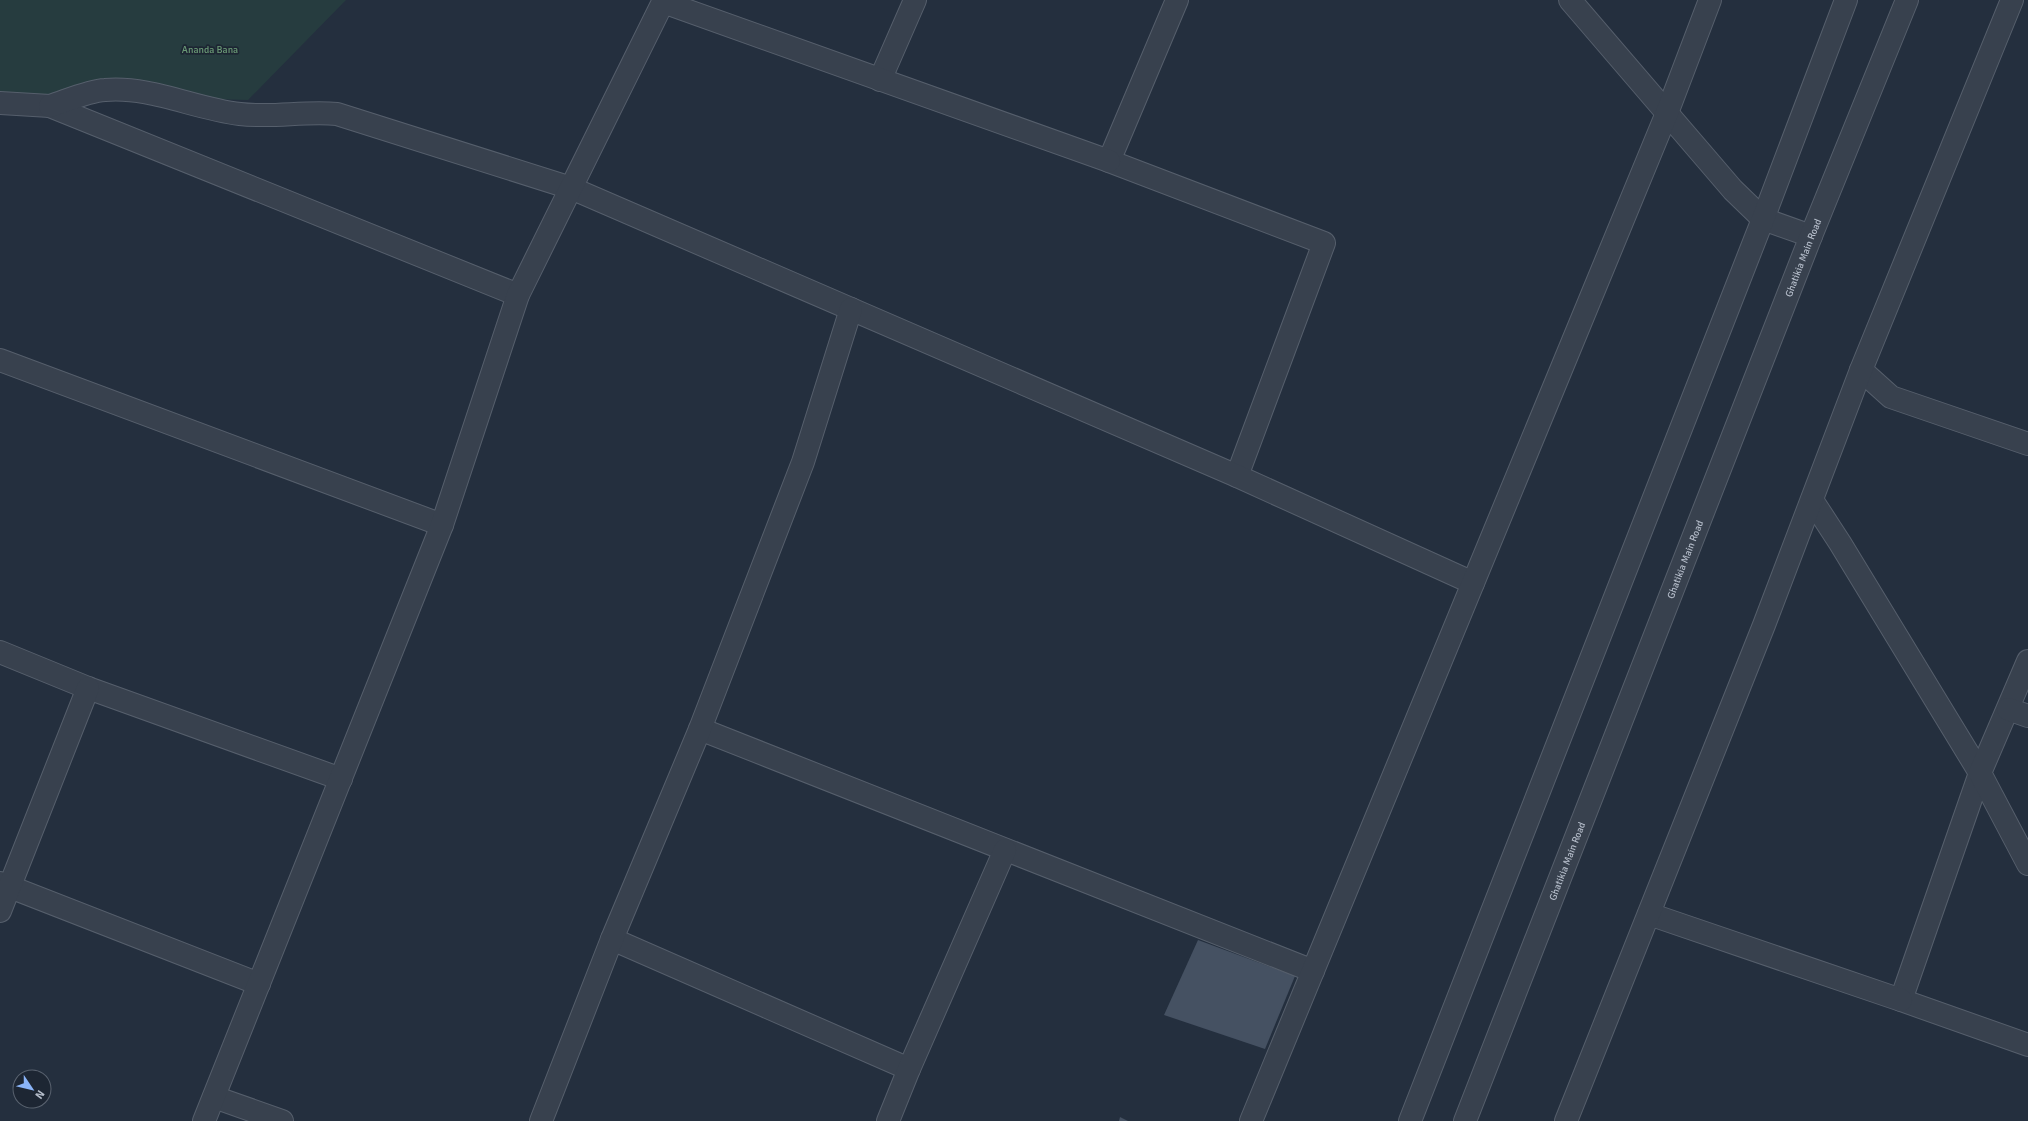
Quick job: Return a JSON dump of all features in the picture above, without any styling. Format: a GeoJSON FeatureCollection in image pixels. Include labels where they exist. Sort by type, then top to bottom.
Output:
{"type":"FeatureCollection","features":[{"type":"Feature","properties":{"kind":"street"},"geometry":{"type":"LineString","coordinates":[[880,80],[915,0]]}},
{"type":"Feature","properties":{"kind":"street"},"geometry":{"type":"LineString","coordinates":[[1109,161],[1177,0]]}},
{"type":"Feature","properties":{"kind":"street"},"geometry":{"type":"LineString","coordinates":[[1570,0],[1733,190],[1763,219],[1811,236]]}},
{"type":"Feature","properties":{"kind":"street"},"geometry":{"type":"LineString","coordinates":[[1251,1121],[1667,113],[1710,0]]}},
{"type":"Feature","properties":{"kind":"street"},"geometry":{"type":"LineString","coordinates":[[1410,1121],[1763,219],[1846,0]]}},
{"type":"Feature","properties":{"kind":"street","name":"Ghatikia Main Road"},"geometry":{"type":"LineString","coordinates":[[1465,1121],[1811,236],[1907,0]]}},
{"type":"Feature","properties":{"kind":"street"},"geometry":{"type":"LineString","coordinates":[[1566,1121],[1764,625],[1861,370],[2012,0]]}},
{"type":"Feature","properties":{"kind":"street"},"geometry":{"type":"LineString","coordinates":[[204,1121],[442,525],[518,295],[663,1],[1109,161],[1324,243],[1238,476]]}},
{"type":"Feature","properties":{"kind":"street"},"geometry":{"type":"LineString","coordinates":[[50,106],[104,90],[124,90],[147,93],[238,114],[262,116],[318,112],[337,114],[571,188],[1238,476],[1473,583]]}},
{"type":"Feature","properties":{"kind":"street"},"geometry":{"type":"LineString","coordinates":[[0,103],[50,106],[518,295]]}},
{"type":"Feature","properties":{"kind":"street"},"geometry":{"type":"LineString","coordinates":[[541,1121],[612,939],[700,729],[803,462],[851,309]]}},
{"type":"Feature","properties":{"kind":"street"},"geometry":{"type":"LineString","coordinates":[[0,360],[442,525]]}},
{"type":"Feature","properties":{"kind":"street"},"geometry":{"type":"LineString","coordinates":[[1861,370],[1891,397],[2028,444]]}},
{"type":"Feature","properties":{"kind":"street"},"geometry":{"type":"LineString","coordinates":[[1812,500],[1840,543],[1980,773],[2028,864]]}},
{"type":"Feature","properties":{"kind":"street"},"geometry":{"type":"LineString","coordinates":[[0,652],[88,688],[341,779]]}},
{"type":"Feature","properties":{"kind":"street"},"geometry":{"type":"LineString","coordinates":[[1901,1000],[1980,773],[2028,661]]}},
{"type":"Feature","properties":{"kind":"street"},"geometry":{"type":"LineString","coordinates":[[0,911],[5,885],[88,688]]}},
{"type":"Feature","properties":{"kind":"street"},"geometry":{"type":"LineString","coordinates":[[2008,709],[2028,716]]}},
{"type":"Feature","properties":{"kind":"street"},"geometry":{"type":"LineString","coordinates":[[700,729],[1313,971]]}},
{"type":"Feature","properties":{"kind":"street"},"geometry":{"type":"LineString","coordinates":[[888,1121],[909,1069],[1005,850]]}},
{"type":"Feature","properties":{"kind":"street"},"geometry":{"type":"LineString","coordinates":[[5,885],[259,984]]}},
{"type":"Feature","properties":{"kind":"street"},"geometry":{"type":"LineString","coordinates":[[1649,914],[2028,1045]]}},
{"type":"Feature","properties":{"kind":"street"},"geometry":{"type":"LineString","coordinates":[[612,939],[909,1069]]}},
{"type":"Feature","properties":{"kind":"street"},"geometry":{"type":"LineString","coordinates":[[214,1097],[282,1121]]}},
{"type":"Feature","properties":{"kind":"green space","name":"Ananda Bana"},"geometry":{"type":"Polygon","coordinates":[[[0,0],[346,0],[248,100],[0,93],[0,0]]]}},
{"type":"Feature","properties":{"kind":"building"},"geometry":{"type":"Polygon","coordinates":[[[1198,940],[1295,976],[1265,1049],[1164,1015],[1198,940]]]}},
{"type":"Feature","properties":{"kind":"building"},"geometry":{"type":"Polygon","coordinates":[[[1120,1117],[1128,1121],[1119,1121],[1120,1117]]]}}]}
